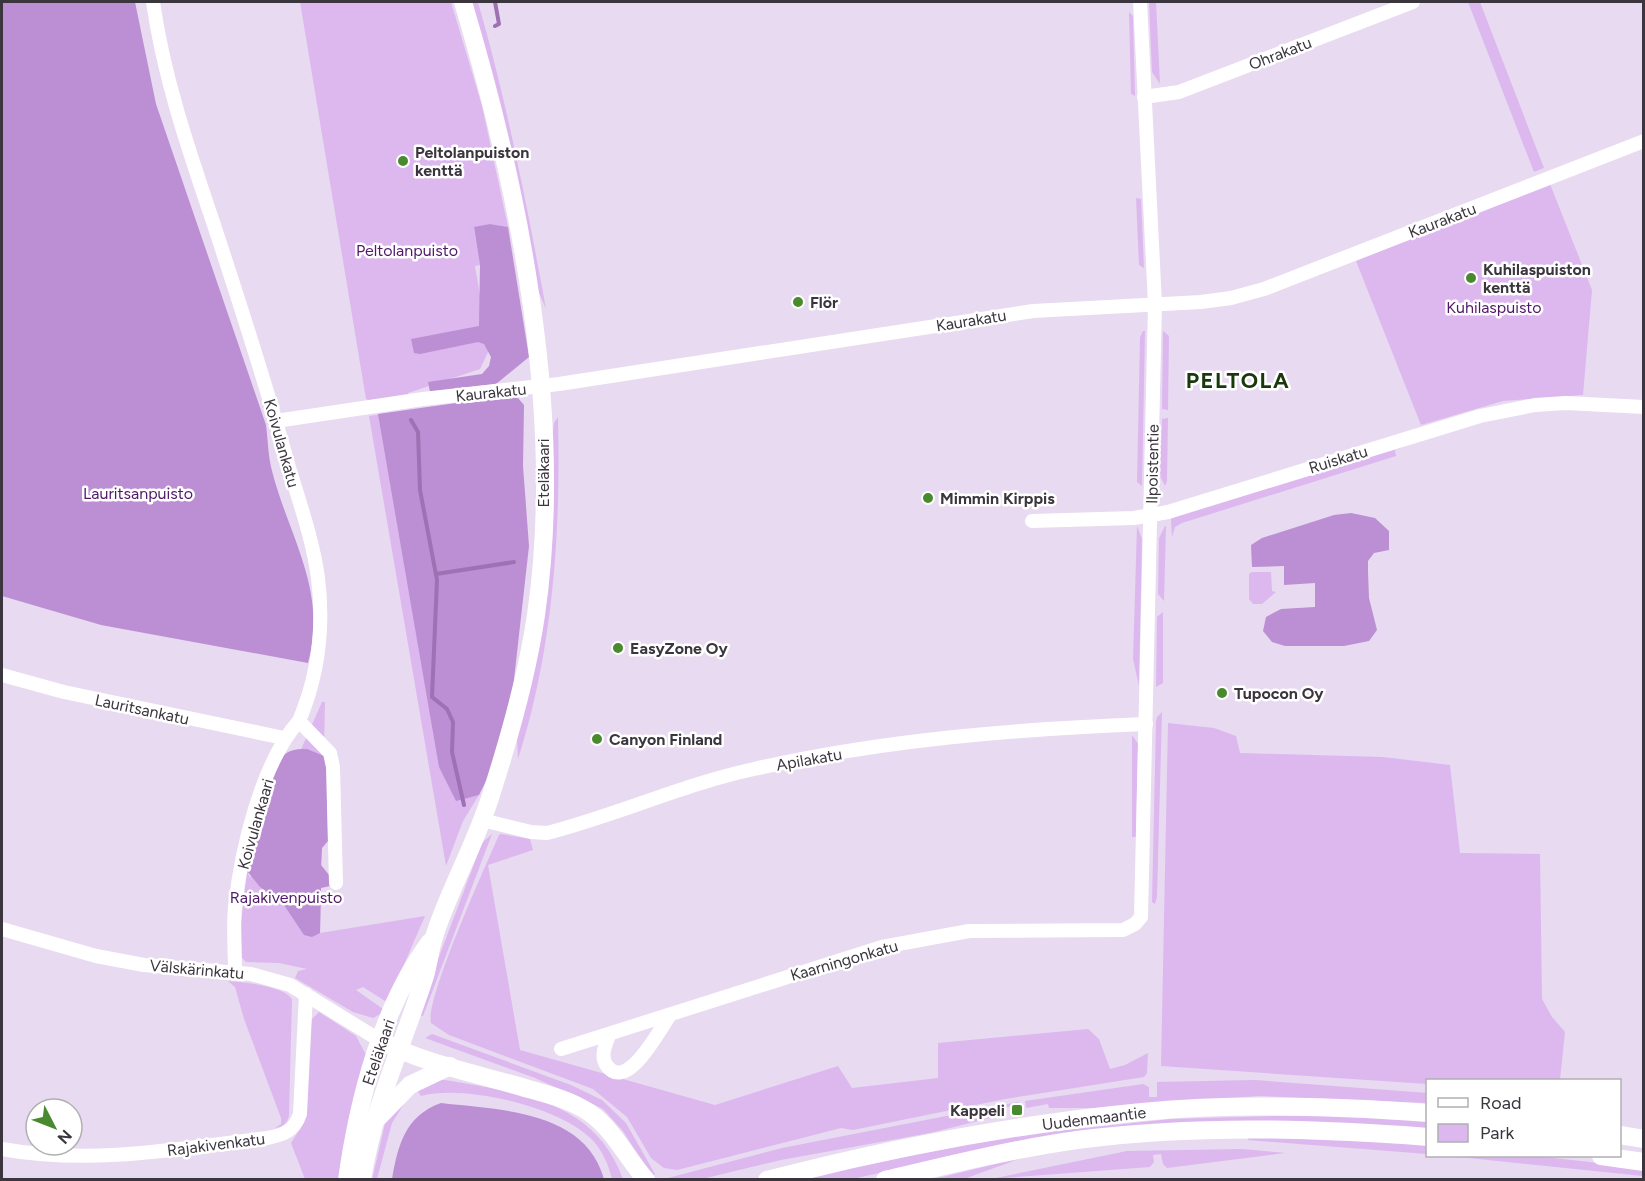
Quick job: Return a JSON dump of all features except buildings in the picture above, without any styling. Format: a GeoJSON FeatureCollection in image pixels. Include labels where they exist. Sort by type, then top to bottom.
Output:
{"type":"FeatureCollection","features":[{"type":"Feature","properties":{"kind":"main road","name":"Eteläkaari"},"geometry":{"type":"LineString","coordinates":[[362,1179],[389,1045],[410,969],[434,935],[482,820],[519,698],[536,616],[543,518],[542,386],[509,182],[492,104],[463,2]]}},
{"type":"Feature","properties":{"kind":"main road","name":"Eteläkaari"},"geometry":{"type":"LineString","coordinates":[[347,1179],[362,1101],[389,1045]]}},
{"type":"Feature","properties":{"kind":"main road"},"geometry":{"type":"LineString","coordinates":[[389,1045],[558,1098],[582,1108],[609,1130],[627,1158],[646,1179]]}},
{"type":"Feature","properties":{"kind":"main road"},"geometry":{"type":"LineString","coordinates":[[374,1123],[388,1104],[410,1084],[450,1066]]}},
{"type":"Feature","properties":{"kind":"main road","name":"Uudenmaantie"},"geometry":{"type":"LineString","coordinates":[[767,1179],[943,1140],[1143,1112],[1220,1107],[1426,1113]]}},
{"type":"Feature","properties":{"kind":"main road","name":"Uudenmaantie"},"geometry":{"type":"LineString","coordinates":[[885,1179],[1075,1141],[1148,1133],[1227,1129],[1426,1137]]}},
{"type":"Feature","properties":{"kind":"main road"},"geometry":{"type":"LineString","coordinates":[[1621,1135],[1644,1139]]}},
{"type":"Feature","properties":{"kind":"main road"},"geometry":{"type":"LineString","coordinates":[[1613,1157],[1644,1162]]}},
{"type":"Feature","properties":{"kind":"main road"},"geometry":{"type":"LineString","coordinates":[[627,1158],[628,1179]]}},
{"type":"Feature","properties":{"kind":"street","name":"Koivulankatu"},"geometry":{"type":"LineString","coordinates":[[153,2],[159,46],[181,128],[276,421],[318,579],[318,656],[299,721]]}},
{"type":"Feature","properties":{"kind":"street","name":"Ilpoistentie"},"geometry":{"type":"LineString","coordinates":[[1135,924],[1141,917],[1143,907],[1155,304],[1140,2]]}},
{"type":"Feature","properties":{"kind":"street","name":"Ohrakatu"},"geometry":{"type":"LineString","coordinates":[[1144,97],[1179,92],[1413,2]]}},
{"type":"Feature","properties":{"kind":"street","name":"Kaurakatu"},"geometry":{"type":"LineString","coordinates":[[276,421],[423,399],[542,386],[1033,311],[1231,298],[1263,289],[1644,141]]}},
{"type":"Feature","properties":{"kind":"street","name":"Ruiskatu"},"geometry":{"type":"LineString","coordinates":[[1032,521],[1152,515],[1491,413],[1535,405],[1644,407]]}},
{"type":"Feature","properties":{"kind":"street","name":"Lauritsankatu"},"geometry":{"type":"LineString","coordinates":[[2,675],[64,692],[284,738]]}},
{"type":"Feature","properties":{"kind":"street","name":"Koivulankaari"},"geometry":{"type":"LineString","coordinates":[[235,972],[235,908],[244,852],[261,795],[284,738],[299,721]]}},
{"type":"Feature","properties":{"kind":"street"},"geometry":{"type":"LineString","coordinates":[[299,721],[330,753],[333,767],[336,883]]}},
{"type":"Feature","properties":{"kind":"street","name":"Apilakatu"},"geometry":{"type":"LineString","coordinates":[[482,820],[531,832],[546,833],[730,775],[809,758],[991,733],[1146,724]]}},
{"type":"Feature","properties":{"kind":"street","name":"Kaarningonkatu"},"geometry":{"type":"LineString","coordinates":[[561,1049],[882,946],[969,931],[1114,930],[1130,928],[1135,924]]}},
{"type":"Feature","properties":{"kind":"street","name":"Välskärinkatu"},"geometry":{"type":"LineString","coordinates":[[2,929],[63,948],[144,965],[235,972],[290,985],[389,1045]]}},
{"type":"Feature","properties":{"kind":"street","name":"Rajakivenkatu"},"geometry":{"type":"LineString","coordinates":[[2,1149],[63,1156],[105,1156],[282,1135],[292,1129],[300,1114],[306,994]]}},
{"type":"Feature","properties":{"kind":"street"},"geometry":{"type":"LineString","coordinates":[[609,1035],[603,1058],[609,1069],[624,1073],[633,1067],[670,1015]]}},
{"type":"Feature","properties":{"kind":"green space","name":"Lauritsanpuisto"},"geometry":{"type":"Polygon","coordinates":[[[2,2],[135,2],[156,104],[266,425],[272,471],[304,565],[313,612],[313,637],[308,663],[101,625],[2,596],[2,2]]]}},
{"type":"Feature","properties":{"kind":"green space","name":"Peltolanpuisto"},"geometry":{"type":"Polygon","coordinates":[[[300,2],[451,2],[482,106],[508,227],[490,224],[474,228],[480,265],[475,266],[489,350],[480,369],[408,393],[408,395],[370,401],[366,399],[300,2]]]}},
{"type":"Feature","properties":{"kind":"green space"},"geometry":{"type":"Polygon","coordinates":[[[469,2],[478,2],[498,78],[524,193],[546,309],[537,288],[469,2]]]}},
{"type":"Feature","properties":{"kind":"green space"},"geometry":{"type":"Polygon","coordinates":[[[1149,2],[1156,2],[1160,84],[1152,72],[1149,2]]]}},
{"type":"Feature","properties":{"kind":"green space"},"geometry":{"type":"Polygon","coordinates":[[[1468,2],[1480,2],[1544,168],[1534,172],[1468,2]]]}},
{"type":"Feature","properties":{"kind":"green space"},"geometry":{"type":"Polygon","coordinates":[[[1129,12],[1133,16],[1135,96],[1131,94],[1129,12]]]}},
{"type":"Feature","properties":{"kind":"green space","name":"Kuhilaspuisto"},"geometry":{"type":"Polygon","coordinates":[[[1550,184],[1592,290],[1583,395],[1503,401],[1421,425],[1356,261],[1550,184]]]}},
{"type":"Feature","properties":{"kind":"green space"},"geometry":{"type":"Polygon","coordinates":[[[1136,198],[1141,199],[1144,268],[1139,265],[1136,198]]]}},
{"type":"Feature","properties":{"kind":"green space"},"geometry":{"type":"Polygon","coordinates":[[[490,224],[508,227],[529,357],[496,384],[430,392],[428,382],[482,374],[489,366],[491,357],[484,344],[478,342],[420,354],[414,353],[411,339],[479,326],[480,265],[474,227],[490,224]]]}},
{"type":"Feature","properties":{"kind":"green space"},"geometry":{"type":"Polygon","coordinates":[[[1145,331],[1142,486],[1137,482],[1140,337],[1145,331]]]}},
{"type":"Feature","properties":{"kind":"green space"},"geometry":{"type":"Polygon","coordinates":[[[1163,331],[1169,336],[1168,410],[1162,409],[1163,331]]]}},
{"type":"Feature","properties":{"kind":"green space"},"geometry":{"type":"Polygon","coordinates":[[[506,396],[518,398],[524,405],[523,466],[529,546],[512,697],[491,771],[479,795],[456,801],[439,767],[378,414],[506,396]]]}},
{"type":"Feature","properties":{"kind":"green space"},"geometry":{"type":"Polygon","coordinates":[[[474,401],[456,800],[479,795],[463,821],[446,866],[369,416],[474,401]]]}},
{"type":"Feature","properties":{"kind":"green space"},"geometry":{"type":"Polygon","coordinates":[[[558,417],[556,547],[547,633],[530,717],[518,759],[517,739],[554,423],[558,417]]]}},
{"type":"Feature","properties":{"kind":"green space"},"geometry":{"type":"Polygon","coordinates":[[[1168,418],[1165,486],[1160,476],[1162,419],[1168,418]]]}},
{"type":"Feature","properties":{"kind":"green space"},"geometry":{"type":"Polygon","coordinates":[[[1428,438],[1395,450],[1396,456],[1182,523],[1175,527],[1172,537],[1171,519],[1179,515],[1428,438]]]}},
{"type":"Feature","properties":{"kind":"green space"},"geometry":{"type":"Polygon","coordinates":[[[1351,513],[1375,518],[1389,531],[1389,550],[1374,553],[1368,561],[1369,598],[1377,630],[1369,641],[1344,646],[1285,646],[1272,642],[1263,631],[1266,617],[1281,609],[1315,607],[1315,583],[1284,585],[1284,566],[1252,567],[1251,545],[1262,538],[1334,515],[1351,513]]]}},
{"type":"Feature","properties":{"kind":"green space"},"geometry":{"type":"Polygon","coordinates":[[[1137,526],[1142,539],[1139,686],[1133,659],[1137,526]]]}},
{"type":"Feature","properties":{"kind":"green space"},"geometry":{"type":"Polygon","coordinates":[[[1165,526],[1164,601],[1158,594],[1159,538],[1165,526]]]}},
{"type":"Feature","properties":{"kind":"green space"},"geometry":{"type":"Polygon","coordinates":[[[1271,572],[1272,591],[1276,592],[1262,604],[1253,604],[1249,599],[1249,574],[1271,572]]]}},
{"type":"Feature","properties":{"kind":"green space"},"geometry":{"type":"Polygon","coordinates":[[[1163,612],[1163,683],[1156,687],[1157,617],[1163,612]]]}},
{"type":"Feature","properties":{"kind":"green space","name":"Rajakivenpuisto"},"geometry":{"type":"Polygon","coordinates":[[[322,702],[325,702],[320,933],[425,916],[389,999],[385,1001],[363,987],[356,990],[386,1011],[373,1018],[353,1012],[295,978],[298,971],[307,969],[279,963],[246,962],[242,958],[241,923],[247,871],[250,878],[275,808],[322,702]]]}},
{"type":"Feature","properties":{"kind":"green space"},"geometry":{"type":"Polygon","coordinates":[[[1162,712],[1155,904],[1152,902],[1156,722],[1162,712]]]}},
{"type":"Feature","properties":{"kind":"green space"},"geometry":{"type":"Polygon","coordinates":[[[1168,723],[1214,728],[1236,736],[1240,753],[1383,757],[1450,765],[1460,853],[1540,854],[1542,999],[1552,1017],[1565,1032],[1560,1079],[1426,1079],[1426,1084],[1161,1066],[1168,723]]]}},
{"type":"Feature","properties":{"kind":"green space"},"geometry":{"type":"Polygon","coordinates":[[[1132,735],[1138,744],[1136,837],[1132,837],[1132,735]]]}},
{"type":"Feature","properties":{"kind":"green space"},"geometry":{"type":"Polygon","coordinates":[[[307,749],[324,756],[327,765],[328,841],[322,848],[321,865],[329,875],[330,886],[321,888],[320,933],[312,937],[304,935],[282,902],[260,887],[247,871],[261,810],[278,764],[289,752],[307,749]]]}},
{"type":"Feature","properties":{"kind":"green space"},"geometry":{"type":"Polygon","coordinates":[[[492,834],[423,1016],[417,1015],[482,843],[492,834]]]}},
{"type":"Feature","properties":{"kind":"green space"},"geometry":{"type":"Polygon","coordinates":[[[501,834],[530,839],[533,850],[488,865],[520,1050],[715,1105],[838,1066],[852,1088],[938,1078],[938,1043],[1088,1029],[1099,1039],[1110,1069],[1125,1065],[1148,1053],[1147,1073],[1144,1077],[1005,1099],[853,1130],[841,1128],[677,1170],[664,1168],[651,1158],[627,1117],[593,1089],[449,1035],[431,1023],[437,988],[446,961],[501,834]]]}},
{"type":"Feature","properties":{"kind":"green space"},"geometry":{"type":"Polygon","coordinates":[[[228,981],[272,988],[292,999],[289,1115],[285,1124],[280,1127],[275,1128],[281,1124],[281,1118],[244,1019],[235,987],[228,981]]]}},
{"type":"Feature","properties":{"kind":"green space"},"geometry":{"type":"Polygon","coordinates":[[[319,1012],[356,1036],[366,1055],[341,1179],[305,1179],[291,1143],[305,1121],[308,1037],[312,1019],[319,1012]]]}},
{"type":"Feature","properties":{"kind":"green space"},"geometry":{"type":"Polygon","coordinates":[[[432,1034],[571,1085],[602,1100],[626,1123],[655,1174],[652,1177],[623,1131],[603,1109],[535,1078],[425,1038],[432,1034]]]}},
{"type":"Feature","properties":{"kind":"green space"},"geometry":{"type":"Polygon","coordinates":[[[439,1079],[523,1095],[572,1115],[593,1131],[610,1152],[623,1179],[612,1179],[597,1145],[588,1136],[554,1115],[484,1095],[439,1093],[421,1096],[415,1087],[439,1079]]]}},
{"type":"Feature","properties":{"kind":"green space"},"geometry":{"type":"Polygon","coordinates":[[[1255,1080],[1426,1093],[1426,1103],[1259,1096],[1093,1108],[1049,1108],[1048,1104],[1026,1108],[1025,1101],[1143,1084],[1149,1087],[1149,1097],[1157,1097],[1157,1082],[1255,1080]]]}},
{"type":"Feature","properties":{"kind":"green space"},"geometry":{"type":"Polygon","coordinates":[[[410,1094],[392,1123],[377,1179],[372,1180],[386,1119],[410,1094]]]}},
{"type":"Feature","properties":{"kind":"green space"},"geometry":{"type":"Polygon","coordinates":[[[1018,1102],[1019,1105],[1006,1107],[1006,1114],[930,1133],[781,1160],[702,1179],[664,1179],[782,1148],[1018,1102]]]}},
{"type":"Feature","properties":{"kind":"green space"},"geometry":{"type":"Polygon","coordinates":[[[441,1103],[513,1112],[560,1126],[579,1139],[594,1156],[604,1179],[392,1179],[405,1133],[419,1116],[441,1103]]]}},
{"type":"Feature","properties":{"kind":"green space"},"geometry":{"type":"Polygon","coordinates":[[[1308,1115],[1426,1120],[1426,1130],[1306,1124],[929,1162],[852,1179],[794,1180],[1008,1136],[1171,1119],[1308,1115]]]}},
{"type":"Feature","properties":{"kind":"green space"},"geometry":{"type":"Polygon","coordinates":[[[1248,1137],[1426,1144],[1426,1154],[1248,1140],[1248,1137]]]}},
{"type":"Feature","properties":{"kind":"green space"},"geometry":{"type":"Polygon","coordinates":[[[1243,1149],[1285,1153],[1167,1168],[1163,1164],[1161,1154],[1153,1155],[1154,1162],[1150,1167],[991,1179],[1127,1151],[1243,1149]]]}},
{"type":"Feature","properties":{"kind":"green space"},"geometry":{"type":"Polygon","coordinates":[[[1024,1157],[964,1179],[930,1180],[1024,1157]]]}},
{"type":"Feature","properties":{"kind":"green space"},"geometry":{"type":"Polygon","coordinates":[[[1460,1157],[1545,1157],[1643,1168],[1643,1176],[1460,1157]]]}},
{"type":"Feature","properties":{"kind":"waterway"},"geometry":{"type":"LineString","coordinates":[[495,2],[499,24],[495,26]]}},
{"type":"Feature","properties":{"kind":"waterway"},"geometry":{"type":"LineString","coordinates":[[411,420],[418,432],[420,490],[437,580],[432,697],[447,709],[453,722],[452,752],[464,805]]}},
{"type":"Feature","properties":{"kind":"waterway"},"geometry":{"type":"LineString","coordinates":[[436,574],[514,562]]}},
{"type":"Feature","properties":{"kind":"place","name":"Peltolanpuiston kenttä"},"geometry":{"type":"Point","coordinates":[403,161]}},
{"type":"Feature","properties":{"kind":"place","name":"Kuhilaspuiston kenttä"},"geometry":{"type":"Point","coordinates":[1471,278]}},
{"type":"Feature","properties":{"kind":"place","name":"Flör"},"geometry":{"type":"Point","coordinates":[798,302]}},
{"type":"Feature","properties":{"kind":"place","name":"Mimmin Kirppis"},"geometry":{"type":"Point","coordinates":[928,498]}},
{"type":"Feature","properties":{"kind":"place","name":"EasyZone Oy"},"geometry":{"type":"Point","coordinates":[618,648]}},
{"type":"Feature","properties":{"kind":"place","name":"Tupocon Oy"},"geometry":{"type":"Point","coordinates":[1222,693]}},
{"type":"Feature","properties":{"kind":"place","name":"Canyon Finland"},"geometry":{"type":"Point","coordinates":[597,739]}},
{"type":"Feature","properties":{"kind":"place","name":"Kappeli"},"geometry":{"type":"Point","coordinates":[1017,1110]}},
{"type":"Feature","properties":{"kind":"district","name":"PELTOLA"},"geometry":{"type":"Point","coordinates":[1238,380]}}]}
